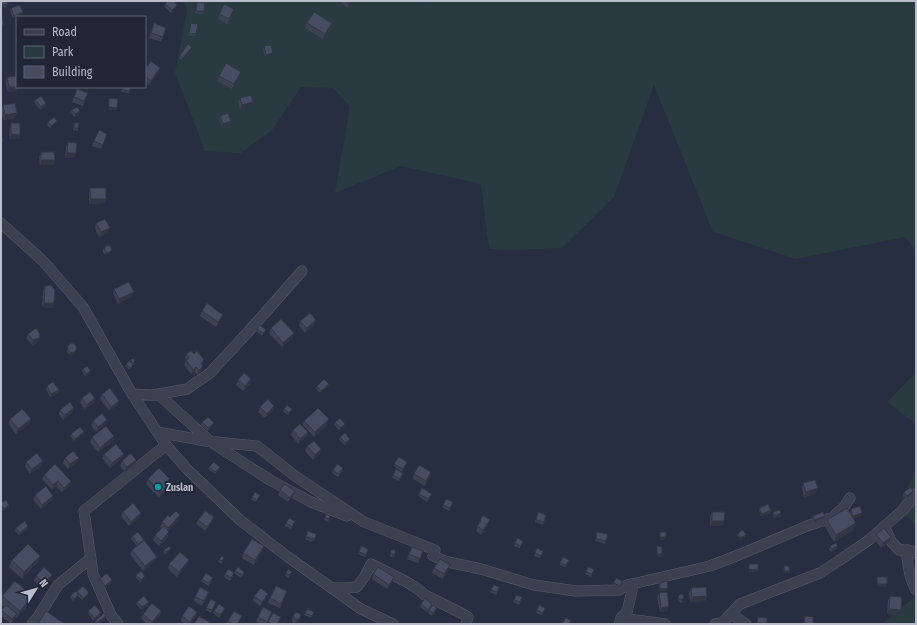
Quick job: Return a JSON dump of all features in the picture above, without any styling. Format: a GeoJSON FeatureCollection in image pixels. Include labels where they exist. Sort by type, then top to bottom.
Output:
{"type":"FeatureCollection","features":[{"type":"Feature","properties":{"kind":"street"},"geometry":{"type":"LineString","coordinates":[[1,223],[43,261],[83,307],[132,394],[166,445],[187,469],[240,520],[376,620],[393,624]]}},
{"type":"Feature","properties":{"kind":"street"},"geometry":{"type":"LineString","coordinates":[[132,394],[153,395],[186,389],[210,373],[302,270]]}},
{"type":"Feature","properties":{"kind":"street"},"geometry":{"type":"LineString","coordinates":[[158,394],[211,442],[245,464],[311,502],[435,550],[433,556],[448,562],[481,569],[534,585],[576,591],[619,590],[627,585],[710,566],[807,526],[833,517],[844,507],[850,498]]}},
{"type":"Feature","properties":{"kind":"street"},"geometry":{"type":"LineString","coordinates":[[157,432],[211,442],[257,446],[295,476],[364,522]]}},
{"type":"Feature","properties":{"kind":"street"},"geometry":{"type":"LineString","coordinates":[[118,624],[111,615],[93,574],[84,511],[166,445]]}},
{"type":"Feature","properties":{"kind":"street"},"geometry":{"type":"LineString","coordinates":[[715,624],[722,623],[740,604],[820,573],[869,540],[903,510],[916,494]]}},
{"type":"Feature","properties":{"kind":"street"},"geometry":{"type":"LineString","coordinates":[[884,526],[891,541],[899,550],[911,552],[910,576],[912,584],[916,590]]}},
{"type":"Feature","properties":{"kind":"street"},"geometry":{"type":"LineString","coordinates":[[32,624],[58,585],[91,558]]}},
{"type":"Feature","properties":{"kind":"street"},"geometry":{"type":"LineString","coordinates":[[332,588],[357,587],[371,564],[405,581],[425,595],[468,617],[466,624]]}},
{"type":"Feature","properties":{"kind":"street"},"geometry":{"type":"LineString","coordinates":[[620,621],[627,612],[632,584]]}},
{"type":"Feature","properties":{"kind":"street"},"geometry":{"type":"LineString","coordinates":[[731,614],[746,624]]}},
{"type":"Feature","properties":{"kind":"street"},"geometry":{"type":"LineString","coordinates":[[620,621],[665,624]]}},
{"type":"Feature","properties":{"kind":"green space"},"geometry":{"type":"Polygon","coordinates":[[[184,1],[916,1],[916,251],[905,237],[796,259],[713,232],[654,85],[614,197],[562,248],[513,250],[489,249],[481,184],[401,166],[335,193],[350,106],[333,88],[301,87],[272,130],[241,153],[205,151],[175,73],[187,11],[184,1]]]}},
{"type":"Feature","properties":{"kind":"green space"},"geometry":{"type":"Polygon","coordinates":[[[916,372],[916,424],[887,402],[916,372]]]}},
{"type":"Feature","properties":{"kind":"green space"},"geometry":{"type":"Polygon","coordinates":[[[916,470],[916,524],[896,510],[916,470]]]}},
{"type":"Feature","properties":{"kind":"green space"},"geometry":{"type":"Polygon","coordinates":[[[916,596],[916,624],[882,624],[916,596]]]}},
{"type":"Feature","properties":{"kind":"building"},"geometry":{"type":"Polygon","coordinates":[[[2,1],[8,1],[7,5],[1,4],[2,1]]]}},
{"type":"Feature","properties":{"kind":"building"},"geometry":{"type":"Polygon","coordinates":[[[168,1],[174,1],[177,5],[172,10],[165,4],[168,1]]]}},
{"type":"Feature","properties":{"kind":"building"},"geometry":{"type":"Polygon","coordinates":[[[197,2],[205,3],[204,12],[196,11],[197,2]]]}},
{"type":"Feature","properties":{"kind":"building"},"geometry":{"type":"Polygon","coordinates":[[[224,4],[234,9],[229,19],[219,14],[224,4]]]}},
{"type":"Feature","properties":{"kind":"building"},"geometry":{"type":"Polygon","coordinates":[[[20,5],[23,12],[14,16],[11,8],[20,5]]]}},
{"type":"Feature","properties":{"kind":"building"},"geometry":{"type":"Polygon","coordinates":[[[1,12],[4,25],[1,25],[1,12]]]}},
{"type":"Feature","properties":{"kind":"building"},"geometry":{"type":"Polygon","coordinates":[[[314,12],[332,23],[325,34],[307,23],[314,12]]]}},
{"type":"Feature","properties":{"kind":"building"},"geometry":{"type":"Polygon","coordinates":[[[154,23],[166,28],[163,37],[151,33],[154,23]]]}},
{"type":"Feature","properties":{"kind":"building"},"geometry":{"type":"Polygon","coordinates":[[[191,23],[198,24],[196,34],[189,33],[191,23]]]}},
{"type":"Feature","properties":{"kind":"building"},"geometry":{"type":"Polygon","coordinates":[[[188,44],[192,47],[183,58],[180,55],[188,44]]]}},
{"type":"Feature","properties":{"kind":"building"},"geometry":{"type":"Polygon","coordinates":[[[271,45],[273,53],[266,55],[264,46],[271,45]]]}},
{"type":"Feature","properties":{"kind":"building"},"geometry":{"type":"Polygon","coordinates":[[[151,61],[160,68],[151,81],[146,77],[146,68],[151,61]]]}},
{"type":"Feature","properties":{"kind":"building"},"geometry":{"type":"Polygon","coordinates":[[[226,63],[241,72],[234,84],[219,76],[226,63]]]}},
{"type":"Feature","properties":{"kind":"building"},"geometry":{"type":"Polygon","coordinates":[[[16,76],[16,87],[9,87],[7,77],[16,76]]]}},
{"type":"Feature","properties":{"kind":"building"},"geometry":{"type":"Polygon","coordinates":[[[123,88],[130,88],[130,91],[122,90],[123,88]]]}},
{"type":"Feature","properties":{"kind":"building"},"geometry":{"type":"Polygon","coordinates":[[[77,89],[88,93],[84,101],[74,97],[77,89]]]}},
{"type":"Feature","properties":{"kind":"building"},"geometry":{"type":"Polygon","coordinates":[[[251,95],[253,102],[242,105],[240,98],[251,95]]]}},
{"type":"Feature","properties":{"kind":"building"},"geometry":{"type":"Polygon","coordinates":[[[41,96],[46,103],[41,107],[35,100],[41,96]]]}},
{"type":"Feature","properties":{"kind":"building"},"geometry":{"type":"Polygon","coordinates":[[[109,98],[118,99],[117,108],[109,107],[109,98]]]}},
{"type":"Feature","properties":{"kind":"building"},"geometry":{"type":"Polygon","coordinates":[[[15,103],[17,113],[5,115],[3,105],[15,103]]]}},
{"type":"Feature","properties":{"kind":"building"},"geometry":{"type":"Polygon","coordinates":[[[77,107],[80,111],[75,114],[72,110],[77,107]]]}},
{"type":"Feature","properties":{"kind":"building"},"geometry":{"type":"Polygon","coordinates":[[[228,113],[231,121],[223,124],[220,116],[228,113]]]}},
{"type":"Feature","properties":{"kind":"building"},"geometry":{"type":"Polygon","coordinates":[[[54,117],[57,121],[51,126],[48,122],[54,117]]]}},
{"type":"Feature","properties":{"kind":"building"},"geometry":{"type":"Polygon","coordinates":[[[11,123],[20,123],[20,135],[11,134],[11,123]]]}},
{"type":"Feature","properties":{"kind":"building"},"geometry":{"type":"Polygon","coordinates":[[[74,123],[79,123],[78,128],[74,128],[74,123]]]}},
{"type":"Feature","properties":{"kind":"building"},"geometry":{"type":"Polygon","coordinates":[[[99,130],[107,134],[103,145],[94,141],[99,130]]]}},
{"type":"Feature","properties":{"kind":"building"},"geometry":{"type":"Polygon","coordinates":[[[68,142],[77,143],[76,153],[67,153],[68,142]]]}},
{"type":"Feature","properties":{"kind":"building"},"geometry":{"type":"Polygon","coordinates":[[[41,152],[54,152],[55,160],[41,160],[41,152]]]}},
{"type":"Feature","properties":{"kind":"building"},"geometry":{"type":"Polygon","coordinates":[[[90,188],[106,188],[106,199],[90,199],[90,188]]]}},
{"type":"Feature","properties":{"kind":"building"},"geometry":{"type":"Polygon","coordinates":[[[105,219],[110,228],[101,232],[96,223],[105,219]]]}},
{"type":"Feature","properties":{"kind":"building"},"geometry":{"type":"Polygon","coordinates":[[[108,245],[111,246],[111,252],[108,253],[105,252],[104,249],[105,246],[108,245]]]}},
{"type":"Feature","properties":{"kind":"building"},"geometry":{"type":"Polygon","coordinates":[[[129,282],[134,292],[119,299],[114,289],[129,282]]]}},
{"type":"Feature","properties":{"kind":"building"},"geometry":{"type":"Polygon","coordinates":[[[51,285],[55,290],[54,303],[44,303],[45,286],[51,285]]]}},
{"type":"Feature","properties":{"kind":"building"},"geometry":{"type":"Polygon","coordinates":[[[207,303],[223,315],[218,322],[202,311],[207,303]]]}},
{"type":"Feature","properties":{"kind":"building"},"geometry":{"type":"Polygon","coordinates":[[[310,313],[316,320],[307,328],[300,321],[310,313]]]}},
{"type":"Feature","properties":{"kind":"building"},"geometry":{"type":"Polygon","coordinates":[[[281,319],[294,333],[283,343],[271,328],[281,319]]]}},
{"type":"Feature","properties":{"kind":"building"},"geometry":{"type":"Polygon","coordinates":[[[260,325],[266,330],[263,333],[257,329],[260,325]]]}},
{"type":"Feature","properties":{"kind":"building"},"geometry":{"type":"Polygon","coordinates":[[[36,328],[40,334],[39,338],[33,340],[28,334],[36,328]]]}},
{"type":"Feature","properties":{"kind":"building"},"geometry":{"type":"Polygon","coordinates":[[[70,344],[74,344],[76,348],[74,352],[70,352],[68,350],[68,346],[70,344]]]}},
{"type":"Feature","properties":{"kind":"building"},"geometry":{"type":"Polygon","coordinates":[[[191,351],[194,354],[197,351],[204,360],[201,363],[203,366],[199,370],[196,367],[193,370],[186,360],[189,358],[186,354],[191,351]]]}},
{"type":"Feature","properties":{"kind":"building"},"geometry":{"type":"Polygon","coordinates":[[[133,358],[135,361],[133,363],[130,360],[133,358]]]}},
{"type":"Feature","properties":{"kind":"building"},"geometry":{"type":"Polygon","coordinates":[[[130,361],[133,365],[130,368],[126,364],[130,361]]]}},
{"type":"Feature","properties":{"kind":"building"},"geometry":{"type":"Polygon","coordinates":[[[87,366],[91,371],[86,374],[83,369],[87,366]]]}},
{"type":"Feature","properties":{"kind":"building"},"geometry":{"type":"Polygon","coordinates":[[[244,373],[251,379],[245,386],[238,380],[244,373]]]}},
{"type":"Feature","properties":{"kind":"building"},"geometry":{"type":"Polygon","coordinates":[[[324,379],[329,384],[321,391],[317,386],[324,379]]]}},
{"type":"Feature","properties":{"kind":"building"},"geometry":{"type":"Polygon","coordinates":[[[52,382],[59,390],[51,394],[47,386],[52,382]]]}},
{"type":"Feature","properties":{"kind":"building"},"geometry":{"type":"Polygon","coordinates":[[[110,388],[119,401],[111,407],[102,394],[110,388]]]}},
{"type":"Feature","properties":{"kind":"building"},"geometry":{"type":"Polygon","coordinates":[[[90,392],[95,398],[87,405],[82,398],[90,392]]]}},
{"type":"Feature","properties":{"kind":"building"},"geometry":{"type":"Polygon","coordinates":[[[268,399],[274,406],[267,414],[260,407],[268,399]]]}},
{"type":"Feature","properties":{"kind":"building"},"geometry":{"type":"Polygon","coordinates":[[[70,402],[74,408],[65,415],[60,410],[70,402]]]}},
{"type":"Feature","properties":{"kind":"building"},"geometry":{"type":"Polygon","coordinates":[[[287,405],[292,409],[289,413],[284,409],[287,405]]]}},
{"type":"Feature","properties":{"kind":"building"},"geometry":{"type":"Polygon","coordinates":[[[318,408],[329,419],[315,432],[304,421],[318,408]]]}},
{"type":"Feature","properties":{"kind":"building"},"geometry":{"type":"Polygon","coordinates":[[[22,409],[31,419],[18,429],[10,419],[22,409]]]}},
{"type":"Feature","properties":{"kind":"building"},"geometry":{"type":"Polygon","coordinates":[[[102,413],[107,420],[98,427],[93,421],[102,413]]]}},
{"type":"Feature","properties":{"kind":"building"},"geometry":{"type":"Polygon","coordinates":[[[208,417],[214,423],[208,428],[202,422],[208,417]]]}},
{"type":"Feature","properties":{"kind":"building"},"geometry":{"type":"Polygon","coordinates":[[[340,418],[345,424],[340,428],[335,422],[340,418]]]}},
{"type":"Feature","properties":{"kind":"building"},"geometry":{"type":"Polygon","coordinates":[[[300,424],[308,432],[300,439],[293,430],[300,424]]]}},
{"type":"Feature","properties":{"kind":"building"},"geometry":{"type":"Polygon","coordinates":[[[106,426],[114,436],[100,448],[92,437],[106,426]]]}},
{"type":"Feature","properties":{"kind":"building"},"geometry":{"type":"Polygon","coordinates":[[[80,427],[84,432],[75,439],[71,434],[80,427]]]}},
{"type":"Feature","properties":{"kind":"building"},"geometry":{"type":"Polygon","coordinates":[[[345,433],[350,439],[345,443],[340,437],[345,433]]]}},
{"type":"Feature","properties":{"kind":"building"},"geometry":{"type":"Polygon","coordinates":[[[314,441],[321,449],[315,455],[307,446],[314,441]]]}},
{"type":"Feature","properties":{"kind":"building"},"geometry":{"type":"Polygon","coordinates":[[[116,444],[124,454],[112,463],[104,454],[116,444]]]}},
{"type":"Feature","properties":{"kind":"building"},"geometry":{"type":"Polygon","coordinates":[[[73,451],[79,458],[70,464],[65,458],[73,451]]]}},
{"type":"Feature","properties":{"kind":"building"},"geometry":{"type":"Polygon","coordinates":[[[37,453],[43,461],[32,469],[26,462],[37,453]]]}},
{"type":"Feature","properties":{"kind":"building"},"geometry":{"type":"Polygon","coordinates":[[[131,453],[136,460],[127,467],[122,461],[131,453]]]}},
{"type":"Feature","properties":{"kind":"building"},"geometry":{"type":"Polygon","coordinates":[[[399,457],[407,462],[403,469],[394,464],[399,457]]]}},
{"type":"Feature","properties":{"kind":"building"},"geometry":{"type":"Polygon","coordinates":[[[214,462],[220,467],[215,472],[209,467],[214,462]]]}},
{"type":"Feature","properties":{"kind":"building"},"geometry":{"type":"Polygon","coordinates":[[[55,464],[71,481],[64,488],[58,481],[53,485],[44,475],[55,464]]]}},
{"type":"Feature","properties":{"kind":"building"},"geometry":{"type":"Polygon","coordinates":[[[337,464],[343,468],[338,474],[333,470],[337,464]]]}},
{"type":"Feature","properties":{"kind":"building"},"geometry":{"type":"Polygon","coordinates":[[[419,465],[431,472],[426,481],[414,474],[419,465]]]}},
{"type":"Feature","properties":{"kind":"building","name":"Zuslan"},"geometry":{"type":"Polygon","coordinates":[[[159,468],[170,479],[168,480],[171,483],[161,493],[148,479],[159,468]]]}},
{"type":"Feature","properties":{"kind":"building"},"geometry":{"type":"Polygon","coordinates":[[[396,469],[403,473],[400,479],[393,475],[396,469]]]}},
{"type":"Feature","properties":{"kind":"building"},"geometry":{"type":"Polygon","coordinates":[[[815,480],[818,488],[806,492],[803,483],[815,480]]]}},
{"type":"Feature","properties":{"kind":"building"},"geometry":{"type":"Polygon","coordinates":[[[284,484],[295,491],[290,498],[280,490],[284,484]]]}},
{"type":"Feature","properties":{"kind":"building"},"geometry":{"type":"Polygon","coordinates":[[[46,486],[53,496],[42,505],[35,495],[46,486]]]}},
{"type":"Feature","properties":{"kind":"building"},"geometry":{"type":"Polygon","coordinates":[[[911,487],[913,491],[907,496],[904,492],[911,487]]]}},
{"type":"Feature","properties":{"kind":"building"},"geometry":{"type":"Polygon","coordinates":[[[422,488],[432,494],[428,499],[419,494],[422,488]]]}},
{"type":"Feature","properties":{"kind":"building"},"geometry":{"type":"Polygon","coordinates":[[[255,492],[260,495],[257,500],[252,497],[255,492]]]}},
{"type":"Feature","properties":{"kind":"building"},"geometry":{"type":"Polygon","coordinates":[[[446,499],[453,502],[450,508],[443,505],[446,499]]]}},
{"type":"Feature","properties":{"kind":"building"},"geometry":{"type":"Polygon","coordinates":[[[6,500],[9,505],[4,509],[1,503],[6,500]]]}},
{"type":"Feature","properties":{"kind":"building"},"geometry":{"type":"Polygon","coordinates":[[[133,503],[141,513],[131,522],[123,512],[133,503]]]}},
{"type":"Feature","properties":{"kind":"building"},"geometry":{"type":"Polygon","coordinates":[[[768,504],[771,510],[762,514],[759,508],[768,504]]]}},
{"type":"Feature","properties":{"kind":"building"},"geometry":{"type":"Polygon","coordinates":[[[860,506],[862,513],[853,516],[851,509],[860,506]]]}},
{"type":"Feature","properties":{"kind":"building"},"geometry":{"type":"Polygon","coordinates":[[[847,508],[856,523],[836,535],[827,520],[847,508]]]}},
{"type":"Feature","properties":{"kind":"building"},"geometry":{"type":"Polygon","coordinates":[[[780,510],[781,513],[775,516],[773,512],[780,510]]]}},
{"type":"Feature","properties":{"kind":"building"},"geometry":{"type":"Polygon","coordinates":[[[176,511],[180,515],[168,528],[162,522],[168,515],[170,517],[176,511]]]}},
{"type":"Feature","properties":{"kind":"building"},"geometry":{"type":"Polygon","coordinates":[[[205,511],[214,517],[207,527],[198,520],[205,511]]]}},
{"type":"Feature","properties":{"kind":"building"},"geometry":{"type":"Polygon","coordinates":[[[538,512],[546,515],[544,522],[536,520],[538,512]]]}},
{"type":"Feature","properties":{"kind":"building"},"geometry":{"type":"Polygon","coordinates":[[[712,512],[725,512],[724,521],[712,521],[712,512]]]}},
{"type":"Feature","properties":{"kind":"building"},"geometry":{"type":"Polygon","coordinates":[[[823,512],[825,516],[815,520],[813,516],[823,512]]]}},
{"type":"Feature","properties":{"kind":"building"},"geometry":{"type":"Polygon","coordinates":[[[326,514],[330,516],[329,519],[325,518],[326,514]]]}},
{"type":"Feature","properties":{"kind":"building"},"geometry":{"type":"Polygon","coordinates":[[[483,515],[490,520],[483,530],[477,526],[483,515]]]}},
{"type":"Feature","properties":{"kind":"building"},"geometry":{"type":"Polygon","coordinates":[[[289,518],[295,521],[292,527],[286,523],[289,518]]]}},
{"type":"Feature","properties":{"kind":"building"},"geometry":{"type":"Polygon","coordinates":[[[25,521],[28,526],[20,533],[16,528],[25,521]]]}},
{"type":"Feature","properties":{"kind":"building"},"geometry":{"type":"Polygon","coordinates":[[[164,526],[169,532],[161,541],[155,535],[164,526]]]}},
{"type":"Feature","properties":{"kind":"building"},"geometry":{"type":"Polygon","coordinates":[[[884,528],[891,537],[883,543],[876,534],[884,528]]]}},
{"type":"Feature","properties":{"kind":"building"},"geometry":{"type":"Polygon","coordinates":[[[743,530],[746,535],[740,538],[738,533],[743,530]]]}},
{"type":"Feature","properties":{"kind":"building"},"geometry":{"type":"Polygon","coordinates":[[[308,531],[316,534],[315,539],[306,537],[308,531]]]}},
{"type":"Feature","properties":{"kind":"building"},"geometry":{"type":"Polygon","coordinates":[[[138,532],[144,540],[138,544],[132,536],[138,532]]]}},
{"type":"Feature","properties":{"kind":"building"},"geometry":{"type":"Polygon","coordinates":[[[597,532],[608,534],[606,541],[596,539],[597,532]]]}},
{"type":"Feature","properties":{"kind":"building"},"geometry":{"type":"Polygon","coordinates":[[[660,532],[666,532],[666,537],[660,537],[660,532]]]}},
{"type":"Feature","properties":{"kind":"building"},"geometry":{"type":"Polygon","coordinates":[[[517,538],[523,541],[521,546],[515,543],[517,538]]]}},
{"type":"Feature","properties":{"kind":"building"},"geometry":{"type":"Polygon","coordinates":[[[252,539],[264,546],[255,560],[243,553],[252,539]]]}},
{"type":"Feature","properties":{"kind":"building"},"geometry":{"type":"Polygon","coordinates":[[[144,540],[157,557],[145,566],[132,550],[144,540]]]}},
{"type":"Feature","properties":{"kind":"building"},"geometry":{"type":"Polygon","coordinates":[[[836,543],[838,546],[832,549],[830,546],[836,543]]]}},
{"type":"Feature","properties":{"kind":"building"},"geometry":{"type":"Polygon","coordinates":[[[28,544],[40,556],[24,572],[12,560],[28,544]]]}},
{"type":"Feature","properties":{"kind":"building"},"geometry":{"type":"Polygon","coordinates":[[[169,546],[171,549],[166,552],[164,550],[169,546]]]}},
{"type":"Feature","properties":{"kind":"building"},"geometry":{"type":"Polygon","coordinates":[[[361,546],[368,549],[366,555],[359,552],[361,546]]]}},
{"type":"Feature","properties":{"kind":"building"},"geometry":{"type":"Polygon","coordinates":[[[657,546],[662,547],[662,554],[657,554],[657,546]]]}},
{"type":"Feature","properties":{"kind":"building"},"geometry":{"type":"Polygon","coordinates":[[[412,547],[423,551],[420,559],[409,554],[412,547]]]}},
{"type":"Feature","properties":{"kind":"building"},"geometry":{"type":"Polygon","coordinates":[[[537,548],[543,551],[541,556],[535,553],[537,548]]]}},
{"type":"Feature","properties":{"kind":"building"},"geometry":{"type":"Polygon","coordinates":[[[393,549],[396,552],[393,555],[390,552],[393,549]]]}},
{"type":"Feature","properties":{"kind":"building"},"geometry":{"type":"Polygon","coordinates":[[[180,552],[189,560],[179,572],[169,564],[180,552]]]}},
{"type":"Feature","properties":{"kind":"building"},"geometry":{"type":"Polygon","coordinates":[[[222,556],[224,559],[221,561],[219,559],[222,556]]]}},
{"type":"Feature","properties":{"kind":"building"},"geometry":{"type":"Polygon","coordinates":[[[563,557],[569,560],[566,565],[560,563],[563,557]]]}},
{"type":"Feature","properties":{"kind":"building"},"geometry":{"type":"Polygon","coordinates":[[[440,559],[450,565],[444,574],[434,568],[440,559]]]}},
{"type":"Feature","properties":{"kind":"building"},"geometry":{"type":"Polygon","coordinates":[[[749,564],[758,564],[758,570],[749,569],[749,564]]]}},
{"type":"Feature","properties":{"kind":"building"},"geometry":{"type":"Polygon","coordinates":[[[784,566],[789,566],[790,571],[784,571],[784,566]]]}},
{"type":"Feature","properties":{"kind":"building"},"geometry":{"type":"Polygon","coordinates":[[[44,567],[52,575],[44,583],[36,576],[44,567]]]}},
{"type":"Feature","properties":{"kind":"building"},"geometry":{"type":"Polygon","coordinates":[[[238,567],[244,572],[242,575],[235,571],[238,567]]]}},
{"type":"Feature","properties":{"kind":"building"},"geometry":{"type":"Polygon","coordinates":[[[378,567],[394,577],[389,585],[373,574],[378,567]]]}},
{"type":"Feature","properties":{"kind":"building"},"geometry":{"type":"Polygon","coordinates":[[[588,567],[594,569],[592,574],[586,572],[588,567]]]}},
{"type":"Feature","properties":{"kind":"building"},"geometry":{"type":"Polygon","coordinates":[[[228,569],[234,573],[231,578],[225,574],[228,569]]]}},
{"type":"Feature","properties":{"kind":"building"},"geometry":{"type":"Polygon","coordinates":[[[288,569],[292,572],[289,575],[286,573],[288,569]]]}},
{"type":"Feature","properties":{"kind":"building"},"geometry":{"type":"Polygon","coordinates":[[[141,571],[145,576],[141,580],[136,575],[141,571]]]}},
{"type":"Feature","properties":{"kind":"building"},"geometry":{"type":"Polygon","coordinates":[[[107,573],[112,580],[105,586],[100,579],[107,573]]]}},
{"type":"Feature","properties":{"kind":"building"},"geometry":{"type":"Polygon","coordinates":[[[206,573],[213,578],[208,583],[202,579],[206,573]]]}},
{"type":"Feature","properties":{"kind":"building"},"geometry":{"type":"Polygon","coordinates":[[[877,577],[887,577],[887,584],[877,584],[877,577]]]}},
{"type":"Feature","properties":{"kind":"building"},"geometry":{"type":"Polygon","coordinates":[[[616,578],[622,581],[620,586],[614,583],[616,578]]]}},
{"type":"Feature","properties":{"kind":"building"},"geometry":{"type":"Polygon","coordinates":[[[15,581],[33,596],[20,611],[2,596],[15,581]]]}},
{"type":"Feature","properties":{"kind":"building"},"geometry":{"type":"Polygon","coordinates":[[[667,581],[668,588],[660,589],[660,583],[667,581]]]}},
{"type":"Feature","properties":{"kind":"building"},"geometry":{"type":"Polygon","coordinates":[[[494,585],[499,587],[497,592],[491,590],[494,585]]]}},
{"type":"Feature","properties":{"kind":"building"},"geometry":{"type":"Polygon","coordinates":[[[83,586],[89,593],[83,598],[77,591],[83,586]]]}},
{"type":"Feature","properties":{"kind":"building"},"geometry":{"type":"Polygon","coordinates":[[[276,586],[287,591],[281,604],[270,598],[276,586]]]}},
{"type":"Feature","properties":{"kind":"building"},"geometry":{"type":"Polygon","coordinates":[[[200,587],[209,592],[204,601],[195,597],[200,587]]]}},
{"type":"Feature","properties":{"kind":"building"},"geometry":{"type":"Polygon","coordinates":[[[706,587],[707,596],[692,597],[691,588],[706,587]]]}},
{"type":"Feature","properties":{"kind":"building"},"geometry":{"type":"Polygon","coordinates":[[[261,588],[268,594],[262,602],[254,596],[261,588]]]}},
{"type":"Feature","properties":{"kind":"building"},"geometry":{"type":"Polygon","coordinates":[[[76,591],[78,595],[74,599],[71,595],[76,591]]]}},
{"type":"Feature","properties":{"kind":"building"},"geometry":{"type":"Polygon","coordinates":[[[667,592],[669,606],[661,608],[659,593],[667,592]]]}},
{"type":"Feature","properties":{"kind":"building"},"geometry":{"type":"Polygon","coordinates":[[[681,594],[684,597],[681,600],[678,597],[681,594]]]}},
{"type":"Feature","properties":{"kind":"building"},"geometry":{"type":"Polygon","coordinates":[[[516,595],[522,597],[520,602],[514,600],[516,595]]]}},
{"type":"Feature","properties":{"kind":"building"},"geometry":{"type":"Polygon","coordinates":[[[144,596],[149,602],[142,607],[137,602],[144,596]]]}},
{"type":"Feature","properties":{"kind":"building"},"geometry":{"type":"Polygon","coordinates":[[[890,596],[902,597],[901,610],[889,609],[890,596]]]}},
{"type":"Feature","properties":{"kind":"building"},"geometry":{"type":"Polygon","coordinates":[[[425,598],[432,604],[428,610],[421,604],[425,598]]]}},
{"type":"Feature","properties":{"kind":"building"},"geometry":{"type":"Polygon","coordinates":[[[211,599],[216,602],[212,610],[206,608],[211,599]]]}},
{"type":"Feature","properties":{"kind":"building"},"geometry":{"type":"Polygon","coordinates":[[[152,603],[161,611],[152,622],[143,614],[152,603]]]}},
{"type":"Feature","properties":{"kind":"building"},"geometry":{"type":"Polygon","coordinates":[[[219,604],[225,608],[220,615],[214,611],[219,604]]]}},
{"type":"Feature","properties":{"kind":"building"},"geometry":{"type":"Polygon","coordinates":[[[6,605],[17,614],[12,619],[1,610],[6,605]]]}},
{"type":"Feature","properties":{"kind":"building"},"geometry":{"type":"Polygon","coordinates":[[[95,605],[101,613],[94,618],[88,611],[95,605]]]}},
{"type":"Feature","properties":{"kind":"building"},"geometry":{"type":"Polygon","coordinates":[[[433,605],[437,608],[433,613],[429,610],[433,605]]]}},
{"type":"Feature","properties":{"kind":"building"},"geometry":{"type":"Polygon","coordinates":[[[539,605],[545,608],[543,613],[537,610],[539,605]]]}},
{"type":"Feature","properties":{"kind":"building"},"geometry":{"type":"Polygon","coordinates":[[[189,606],[197,612],[190,622],[182,616],[189,606]]]}},
{"type":"Feature","properties":{"kind":"building"},"geometry":{"type":"Polygon","coordinates":[[[263,607],[272,612],[267,622],[258,617],[263,607]]]}},
{"type":"Feature","properties":{"kind":"building"},"geometry":{"type":"Polygon","coordinates":[[[307,609],[314,612],[312,616],[305,613],[307,609]]]}},
{"type":"Feature","properties":{"kind":"building"},"geometry":{"type":"Polygon","coordinates":[[[46,611],[65,624],[38,624],[46,611]]]}},
{"type":"Feature","properties":{"kind":"building"},"geometry":{"type":"Polygon","coordinates":[[[234,611],[242,616],[237,624],[228,621],[234,611]]]}},
{"type":"Feature","properties":{"kind":"building"},"geometry":{"type":"Polygon","coordinates":[[[297,612],[300,613],[300,619],[297,620],[294,619],[293,616],[294,613],[297,612]]]}},
{"type":"Feature","properties":{"kind":"building"},"geometry":{"type":"Polygon","coordinates":[[[104,613],[106,616],[98,622],[96,620],[104,613]]]}},
{"type":"Feature","properties":{"kind":"building"},"geometry":{"type":"Polygon","coordinates":[[[273,613],[281,617],[277,624],[268,622],[273,613]]]}},
{"type":"Feature","properties":{"kind":"building"},"geometry":{"type":"Polygon","coordinates":[[[199,616],[209,622],[208,624],[194,624],[199,616]]]}},
{"type":"Feature","properties":{"kind":"building"},"geometry":{"type":"Polygon","coordinates":[[[805,616],[813,617],[813,624],[804,623],[805,616]]]}},
{"type":"Feature","properties":{"kind":"building"},"geometry":{"type":"Polygon","coordinates":[[[758,617],[767,618],[767,623],[757,623],[758,617]]]}},
{"type":"Feature","properties":{"kind":"building"},"geometry":{"type":"Polygon","coordinates":[[[565,618],[571,620],[569,624],[563,623],[565,618]]]}},
{"type":"Feature","properties":{"kind":"place","name":"Zuslan"},"geometry":{"type":"Point","coordinates":[158,487]}}]}
